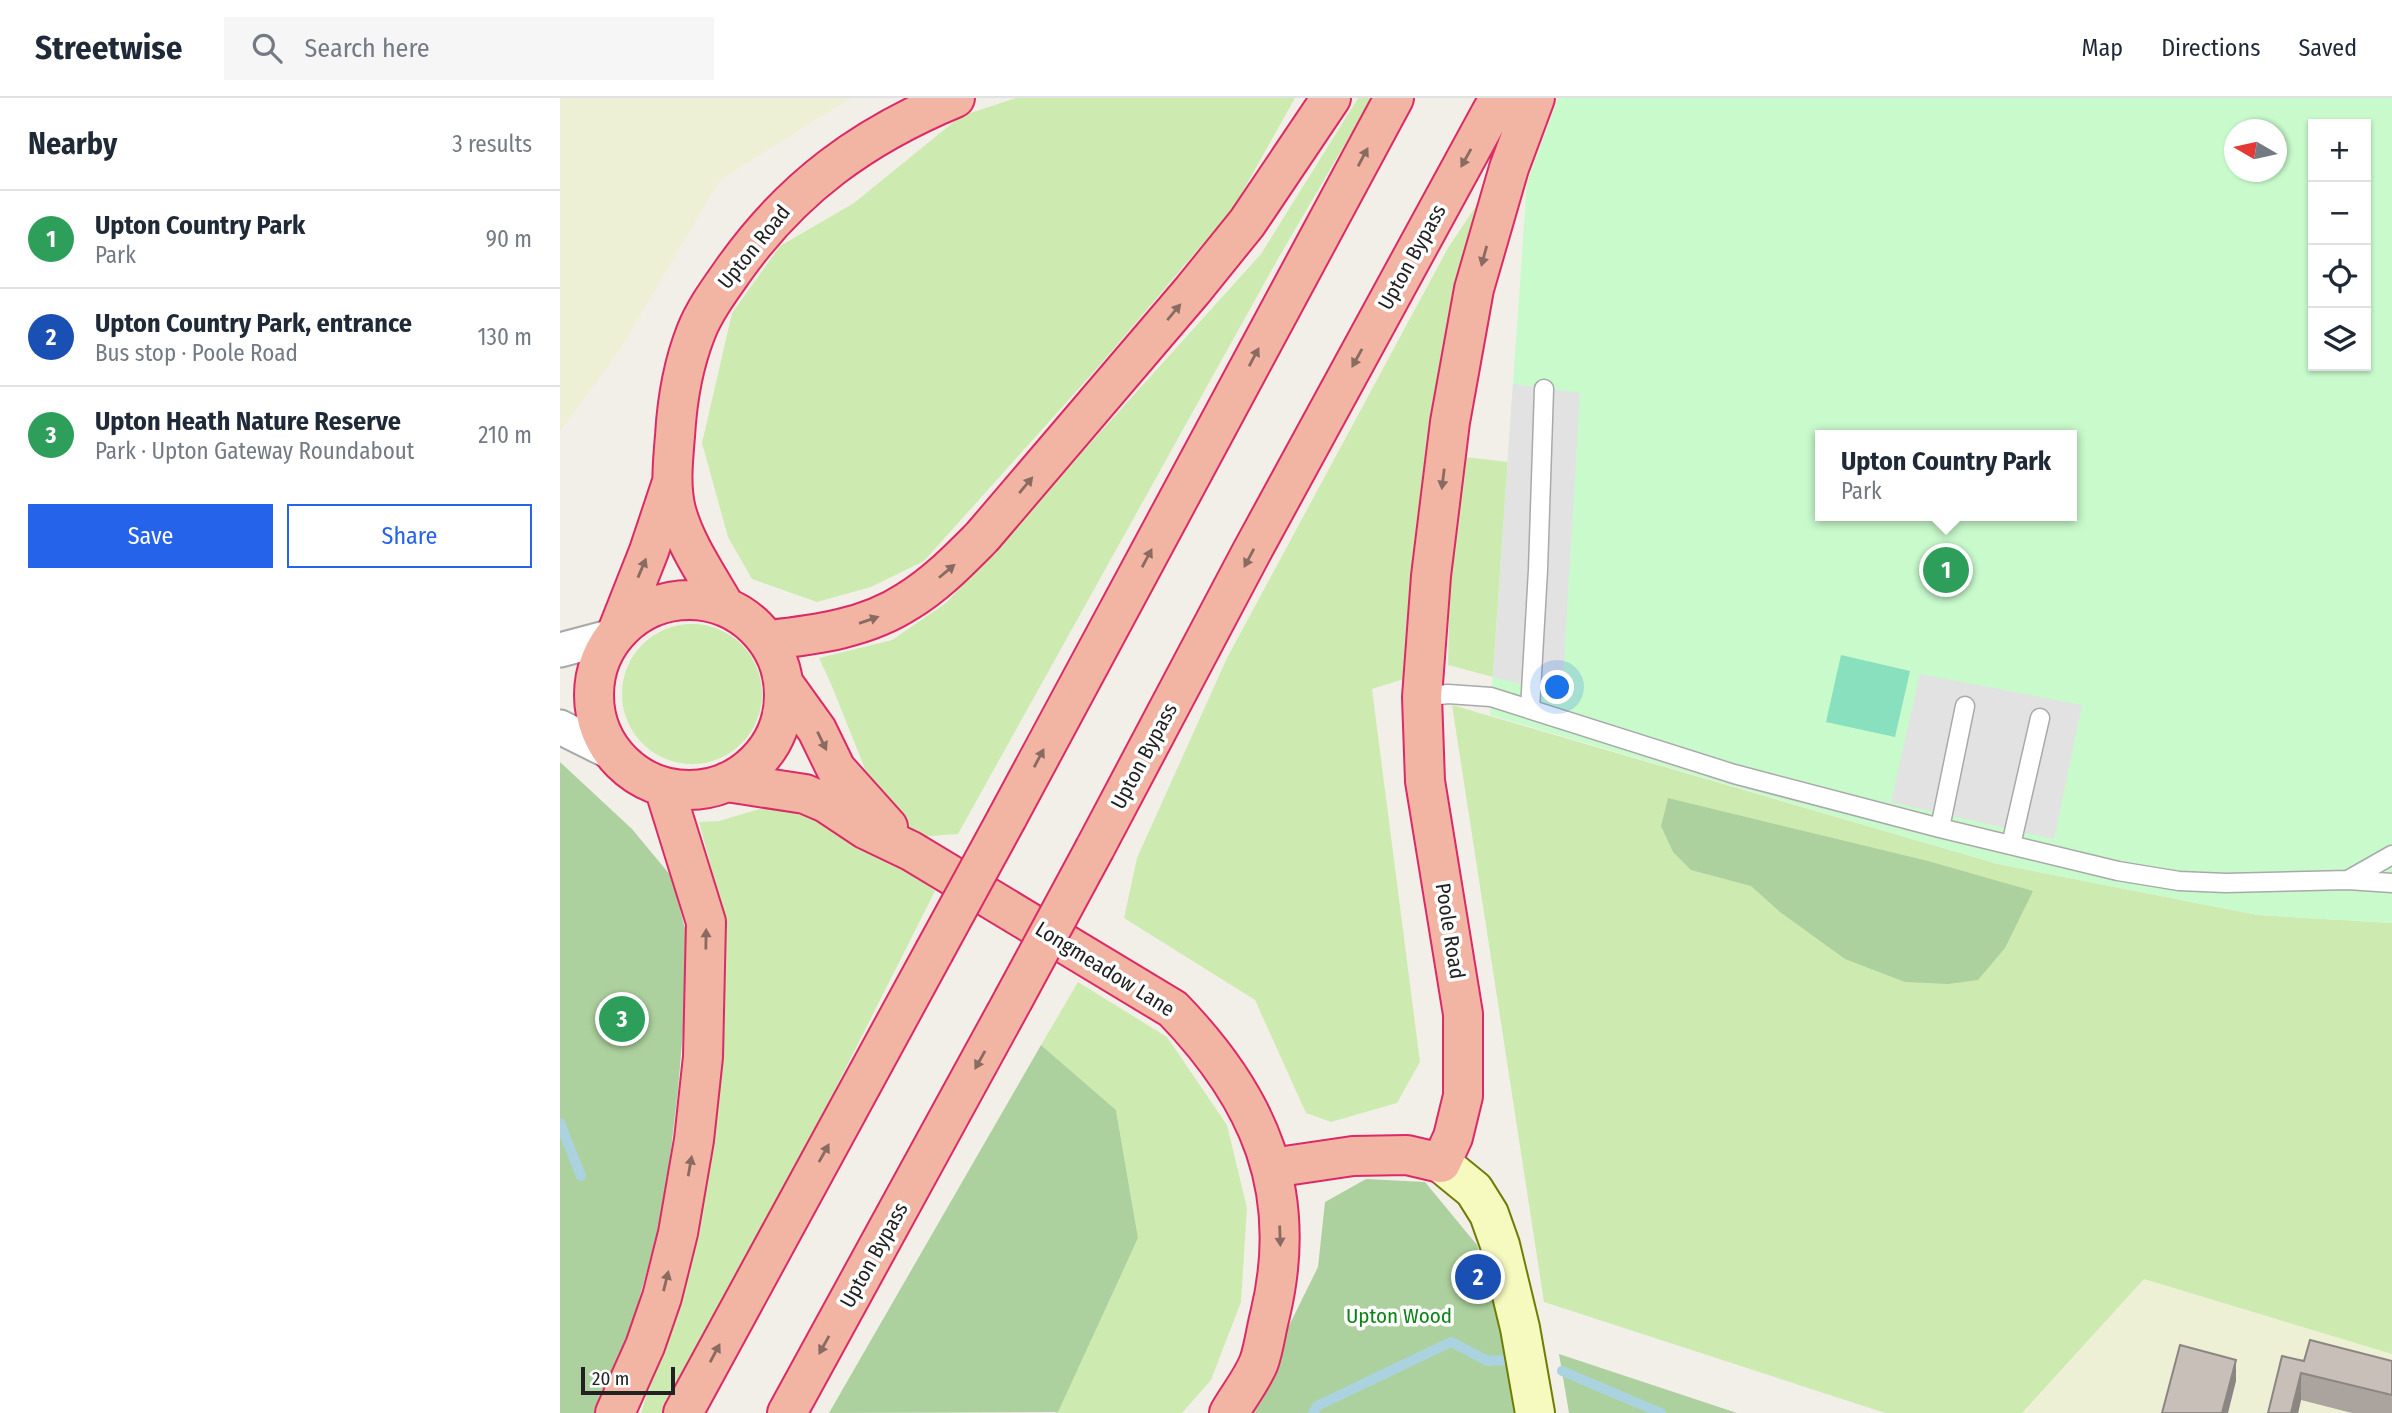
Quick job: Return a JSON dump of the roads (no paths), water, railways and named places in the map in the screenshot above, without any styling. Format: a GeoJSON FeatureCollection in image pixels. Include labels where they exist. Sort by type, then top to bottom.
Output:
{"type":"FeatureCollection","features":[{"type":"Feature","properties":{"kind":"highway","name":"Upton Road"},"geometry":{"type":"LineString","coordinates":[[724,605],[692,551],[676,510],[672,480],[677,399],[696,332],[737,265],[790,202],[845,156],[909,117],[955,98]]}},
{"type":"Feature","properties":{"kind":"highway"},"geometry":{"type":"LineString","coordinates":[[768,640],[827,632],[885,614],[909,601],[952,567],[982,537],[1247,223],[1331,98]]}},
{"type":"Feature","properties":{"kind":"highway"},"geometry":{"type":"LineString","coordinates":[[683,1413],[1394,98]]}},
{"type":"Feature","properties":{"kind":"highway","name":"Upton Bypass"},"geometry":{"type":"LineString","coordinates":[[787,1413],[1499,98]]}},
{"type":"Feature","properties":{"kind":"highway","name":"Poole Road"},"geometry":{"type":"LineString","coordinates":[[1441,1163],[1453,1137],[1463,1096],[1464,1014],[1425,781],[1422,697],[1431,576],[1450,422],[1474,289],[1510,168],[1535,98]]}},
{"type":"Feature","properties":{"kind":"highway","name":"Upton Road"},"geometry":{"type":"LineString","coordinates":[[615,634],[649,551],[672,480]]}},
{"type":"Feature","properties":{"kind":"highway"},"geometry":{"type":"LineString","coordinates":[[696,599],[724,605],[741,614],[756,625],[768,640],[779,661],[785,684],[783,714],[772,743],[753,766],[727,782],[696,790],[664,787],[628,769],[614,754],[601,733],[595,708],[594,683],[601,658],[615,634],[640,613],[666,601],[696,599]]}},
{"type":"Feature","properties":{"kind":"highway","name":"Longmeadow Lane"},"geometry":{"type":"LineString","coordinates":[[785,684],[817,730],[835,769],[911,851]]}},
{"type":"Feature","properties":{"kind":"highway","name":"Longmeadow Lane"},"geometry":{"type":"LineString","coordinates":[[727,782],[805,794],[826,803],[865,830],[911,851],[1173,1009],[1201,1037],[1253,1116],[1272,1168],[1281,1236],[1277,1286],[1258,1363],[1229,1413]]}},
{"type":"Feature","properties":{"kind":"highway"},"geometry":{"type":"LineString","coordinates":[[615,1413],[645,1346],[662,1297],[678,1233],[694,1140],[703,1056],[706,922],[664,787]]}},
{"type":"Feature","properties":{"kind":"highway"},"geometry":{"type":"LineString","coordinates":[[1272,1168],[1353,1156],[1407,1156],[1441,1163]]}},
{"type":"Feature","properties":{"kind":"main road"},"geometry":{"type":"LineString","coordinates":[[1441,1163],[1474,1190],[1489,1214],[1500,1245],[1520,1328],[1535,1413]]}},
{"type":"Feature","properties":{"kind":"street"},"geometry":{"type":"LineString","coordinates":[[560,650],[615,634]]}},
{"type":"Feature","properties":{"kind":"street"},"geometry":{"type":"LineString","coordinates":[[560,727],[614,754]]}},
{"type":"Feature","properties":{"kind":"lane"},"geometry":{"type":"LineString","coordinates":[[1531,709],[1544,389]]}},
{"type":"Feature","properties":{"kind":"lane"},"geometry":{"type":"LineString","coordinates":[[1422,697],[1448,694],[1491,697],[1734,774],[2118,871],[2179,881],[2226,883],[2348,880],[2392,883]]}},
{"type":"Feature","properties":{"kind":"lane"},"geometry":{"type":"LineString","coordinates":[[1940,828],[1965,706]]}},
{"type":"Feature","properties":{"kind":"lane"},"geometry":{"type":"LineString","coordinates":[[2011,845],[2040,718]]}},
{"type":"Feature","properties":{"kind":"lane"},"geometry":{"type":"LineString","coordinates":[[2348,880],[2392,855]]}},
{"type":"Feature","properties":{"kind":"waterway"},"geometry":{"type":"LineString","coordinates":[[560,1123],[581,1176]]}},
{"type":"Feature","properties":{"kind":"waterway"},"geometry":{"type":"LineString","coordinates":[[1313,1413],[1317,1406],[1451,1342],[1488,1361],[1510,1360]]}},
{"type":"Feature","properties":{"kind":"waterway"},"geometry":{"type":"LineString","coordinates":[[1562,1371],[1661,1413]]}},
{"type":"Feature","properties":{"kind":"place","name":"Upton Country Park"},"geometry":{"type":"Point","coordinates":[1946,570]}},
{"type":"Feature","properties":{"kind":"place","name":"Upton Heath Nature Reserve"},"geometry":{"type":"Point","coordinates":[622,1019]}},
{"type":"Feature","properties":{"kind":"place","name":"Upton Country Park, entrance"},"geometry":{"type":"Point","coordinates":[1478,1277]}},
{"type":"Feature","properties":{"kind":"park label","name":"Upton Wood"},"geometry":{"type":"Point","coordinates":[1399,1316]}}]}
